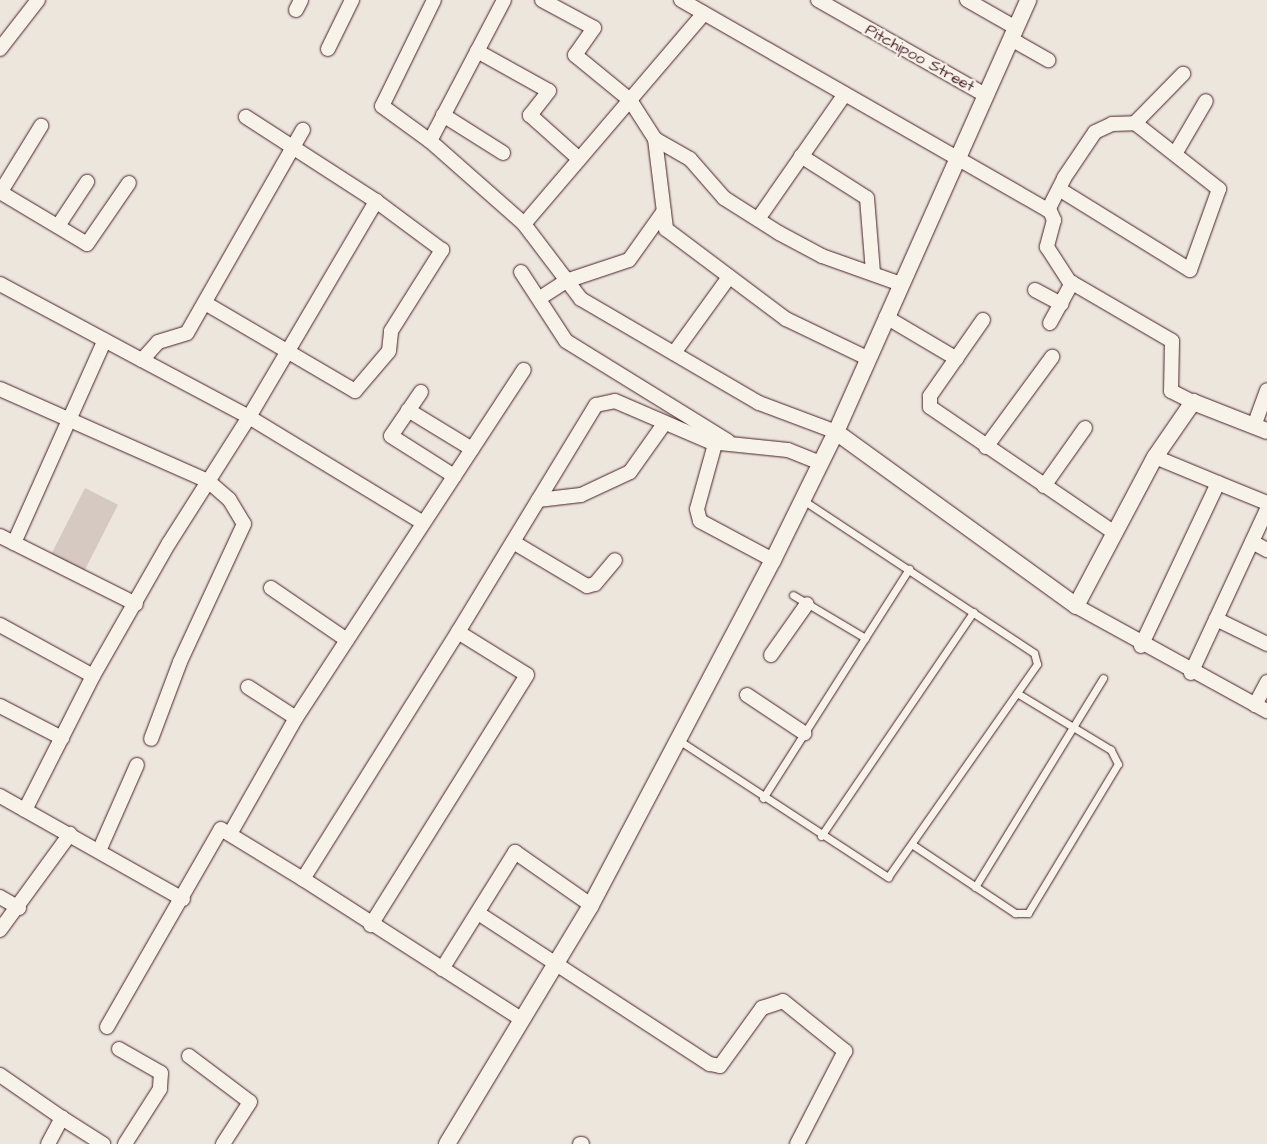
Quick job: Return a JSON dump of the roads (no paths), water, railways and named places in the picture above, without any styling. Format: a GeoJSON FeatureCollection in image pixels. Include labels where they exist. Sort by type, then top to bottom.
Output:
{"type":"FeatureCollection","features":[{"type":"Feature","properties":{"kind":"street"},"geometry":{"type":"LineString","coordinates":[[0,49],[38,0]]}},
{"type":"Feature","properties":{"kind":"street"},"geometry":{"type":"LineString","coordinates":[[328,49],[352,0]]}},
{"type":"Feature","properties":{"kind":"street"},"geometry":{"type":"LineString","coordinates":[[434,0],[382,106],[430,141],[524,224],[581,299],[758,403],[836,432],[1076,606],[1141,646],[1261,708],[1267,682]]}},
{"type":"Feature","properties":{"kind":"street"},"geometry":{"type":"LineString","coordinates":[[430,141],[504,0]]}},
{"type":"Feature","properties":{"kind":"street"},"geometry":{"type":"LineString","coordinates":[[542,0],[594,28],[575,55],[630,100],[655,139],[666,230],[786,319],[867,358]]}},
{"type":"Feature","properties":{"kind":"street"},"geometry":{"type":"LineString","coordinates":[[681,0],[845,94],[958,162],[1048,210],[1054,220],[1047,247],[1072,283],[1172,341],[1171,391],[1193,402],[1261,428],[1267,390]]}},
{"type":"Feature","properties":{"kind":"street","name":"Pitchipoo Street"},"geometry":{"type":"LineString","coordinates":[[818,0],[985,94],[1028,0]]}},
{"type":"Feature","properties":{"kind":"street"},"geometry":{"type":"LineString","coordinates":[[967,0],[1048,60]]}},
{"type":"Feature","properties":{"kind":"street"},"geometry":{"type":"LineString","coordinates":[[524,224],[704,13]]}},
{"type":"Feature","properties":{"kind":"street"},"geometry":{"type":"LineString","coordinates":[[477,51],[549,91],[530,115],[579,159]]}},
{"type":"Feature","properties":{"kind":"street"},"geometry":{"type":"LineString","coordinates":[[1135,124],[1183,74]]}},
{"type":"Feature","properties":{"kind":"street"},"geometry":{"type":"LineString","coordinates":[[758,219],[845,94]]}},
{"type":"Feature","properties":{"kind":"street"},"geometry":{"type":"LineString","coordinates":[[447,1144],[590,905],[680,741],[773,560],[836,432],[867,358],[958,162],[985,94]]}},
{"type":"Feature","properties":{"kind":"street"},"geometry":{"type":"LineString","coordinates":[[1175,154],[1206,102]]}},
{"type":"Feature","properties":{"kind":"street"},"geometry":{"type":"LineString","coordinates":[[443,115],[503,153]]}},
{"type":"Feature","properties":{"kind":"street"},"geometry":{"type":"LineString","coordinates":[[204,302],[355,391],[389,351],[390,331],[442,250],[376,201],[246,117]]}},
{"type":"Feature","properties":{"kind":"street"},"geometry":{"type":"LineString","coordinates":[[1048,210],[1059,189],[1095,132],[1112,124],[1135,124],[1219,189],[1190,270],[1059,189]]}},
{"type":"Feature","properties":{"kind":"street"},"geometry":{"type":"LineString","coordinates":[[41,126],[0,192],[87,244],[130,184]]}},
{"type":"Feature","properties":{"kind":"street"},"geometry":{"type":"LineString","coordinates":[[142,360],[158,342],[187,333],[303,130]]}},
{"type":"Feature","properties":{"kind":"street"},"geometry":{"type":"LineString","coordinates":[[655,139],[690,159],[724,198],[758,219],[822,256],[901,284]]}},
{"type":"Feature","properties":{"kind":"street"},"geometry":{"type":"LineString","coordinates":[[801,156],[867,198],[872,273]]}},
{"type":"Feature","properties":{"kind":"street"},"geometry":{"type":"LineString","coordinates":[[58,226],[87,182]]}},
{"type":"Feature","properties":{"kind":"street"},"geometry":{"type":"LineString","coordinates":[[25,810],[93,676],[208,481],[250,418],[376,201]]}},
{"type":"Feature","properties":{"kind":"street"},"geometry":{"type":"LineString","coordinates":[[540,298],[566,280],[629,260],[664,211]]}},
{"type":"Feature","properties":{"kind":"street"},"geometry":{"type":"LineString","coordinates":[[521,272],[540,298],[566,341],[722,443]]}},
{"type":"Feature","properties":{"kind":"street"},"geometry":{"type":"LineString","coordinates":[[674,353],[729,277]]}},
{"type":"Feature","properties":{"kind":"street"},"geometry":{"type":"LineString","coordinates":[[1050,323],[1072,283]]}},
{"type":"Feature","properties":{"kind":"street"},"geometry":{"type":"LineString","coordinates":[[0,284],[250,418],[423,523]]}},
{"type":"Feature","properties":{"kind":"street"},"geometry":{"type":"LineString","coordinates":[[1035,290],[1061,304]]}},
{"type":"Feature","properties":{"kind":"street"},"geometry":{"type":"LineString","coordinates":[[886,317],[957,359]]}},
{"type":"Feature","properties":{"kind":"street"},"geometry":{"type":"LineString","coordinates":[[983,320],[930,396],[930,407],[1115,534]]}},
{"type":"Feature","properties":{"kind":"street"},"geometry":{"type":"LineString","coordinates":[[14,544],[105,340]]}},
{"type":"Feature","properties":{"kind":"street"},"geometry":{"type":"LineString","coordinates":[[986,447],[1052,357]]}},
{"type":"Feature","properties":{"kind":"street"},"geometry":{"type":"LineString","coordinates":[[230,834],[296,718],[524,370]]}},
{"type":"Feature","properties":{"kind":"street"},"geometry":{"type":"LineString","coordinates":[[0,390],[208,481],[229,498],[244,524],[180,662],[152,738]]}},
{"type":"Feature","properties":{"kind":"street"},"geometry":{"type":"LineString","coordinates":[[421,392],[391,436],[454,476]]}},
{"type":"Feature","properties":{"kind":"street"},"geometry":{"type":"LineString","coordinates":[[303,880],[458,632],[596,405],[615,401],[664,424],[722,443],[788,450],[821,463]]}},
{"type":"Feature","properties":{"kind":"street"},"geometry":{"type":"LineString","coordinates":[[1076,606],[1155,457],[1193,402]]}},
{"type":"Feature","properties":{"kind":"street"},"geometry":{"type":"LineString","coordinates":[[408,410],[472,449]]}},
{"type":"Feature","properties":{"kind":"street"},"geometry":{"type":"LineString","coordinates":[[538,500],[581,495],[630,472],[664,424]]}},
{"type":"Feature","properties":{"kind":"street"},"geometry":{"type":"LineString","coordinates":[[1044,486],[1085,428]]}},
{"type":"Feature","properties":{"kind":"street"},"geometry":{"type":"LineString","coordinates":[[722,443],[697,509],[700,521],[773,560]]}},
{"type":"Feature","properties":{"kind":"street"},"geometry":{"type":"LineString","coordinates":[[1155,457],[1267,503]]}},
{"type":"Feature","properties":{"kind":"street"},"geometry":{"type":"LineString","coordinates":[[1141,646],[1218,483]]}},
{"type":"Feature","properties":{"kind":"street"},"geometry":{"type":"LineString","coordinates":[[1191,673],[1267,509]]}},
{"type":"Feature","properties":{"kind":"street"},"geometry":{"type":"LineString","coordinates":[[0,536],[136,604]]}},
{"type":"Feature","properties":{"kind":"street"},"geometry":{"type":"LineString","coordinates":[[513,542],[587,586],[594,584],[614,560]]}},
{"type":"Feature","properties":{"kind":"street"},"geometry":{"type":"LineString","coordinates":[[1252,542],[1267,550]]}},
{"type":"Feature","properties":{"kind":"street"},"geometry":{"type":"LineString","coordinates":[[272,588],[348,640]]}},
{"type":"Feature","properties":{"kind":"street"},"geometry":{"type":"LineString","coordinates":[[771,655],[807,604]]}},
{"type":"Feature","properties":{"kind":"street"},"geometry":{"type":"LineString","coordinates":[[1216,620],[1267,644]]}},
{"type":"Feature","properties":{"kind":"street"},"geometry":{"type":"LineString","coordinates":[[0,625],[93,676]]}},
{"type":"Feature","properties":{"kind":"street"},"geometry":{"type":"LineString","coordinates":[[371,925],[527,675],[458,632]]}},
{"type":"Feature","properties":{"kind":"street"},"geometry":{"type":"LineString","coordinates":[[248,687],[296,718]]}},
{"type":"Feature","properties":{"kind":"street"},"geometry":{"type":"LineString","coordinates":[[747,696],[804,733]]}},
{"type":"Feature","properties":{"kind":"street"},"geometry":{"type":"LineString","coordinates":[[0,706],[62,738]]}},
{"type":"Feature","properties":{"kind":"street"},"geometry":{"type":"LineString","coordinates":[[99,851],[137,765]]}},
{"type":"Feature","properties":{"kind":"street"},"geometry":{"type":"LineString","coordinates":[[0,796],[183,899]]}},
{"type":"Feature","properties":{"kind":"street"},"geometry":{"type":"LineString","coordinates":[[107,1027],[183,899],[221,828],[521,1019]]}},
{"type":"Feature","properties":{"kind":"street"},"geometry":{"type":"LineString","coordinates":[[0,930],[19,908],[70,834]]}},
{"type":"Feature","properties":{"kind":"street"},"geometry":{"type":"LineString","coordinates":[[442,970],[515,852],[590,905]]}},
{"type":"Feature","properties":{"kind":"street"},"geometry":{"type":"LineString","coordinates":[[0,897],[19,908]]}},
{"type":"Feature","properties":{"kind":"street"},"geometry":{"type":"LineString","coordinates":[[478,913],[557,960],[710,1064],[720,1066],[762,1008],[783,1001],[845,1051],[797,1144]]}},
{"type":"Feature","properties":{"kind":"street"},"geometry":{"type":"LineString","coordinates":[[119,1049],[161,1074],[160,1089],[125,1144]]}},
{"type":"Feature","properties":{"kind":"street"},"geometry":{"type":"LineString","coordinates":[[189,1056],[250,1102],[223,1144]]}},
{"type":"Feature","properties":{"kind":"street"},"geometry":{"type":"LineString","coordinates":[[0,1075],[103,1144]]}},
{"type":"Feature","properties":{"kind":"street"},"geometry":{"type":"LineString","coordinates":[[48,1144],[62,1118]]}},
{"type":"Feature","properties":{"kind":"lane"},"geometry":{"type":"LineString","coordinates":[[680,741],[762,798],[883,877],[893,874],[1037,664],[1034,653],[803,500]]}},
{"type":"Feature","properties":{"kind":"lane"},"geometry":{"type":"LineString","coordinates":[[762,798],[909,569]]}},
{"type":"Feature","properties":{"kind":"lane"},"geometry":{"type":"LineString","coordinates":[[793,595],[865,638]]}},
{"type":"Feature","properties":{"kind":"lane"},"geometry":{"type":"LineString","coordinates":[[821,836],[973,612]]}},
{"type":"Feature","properties":{"kind":"lane"},"geometry":{"type":"LineString","coordinates":[[975,887],[1103,678]]}},
{"type":"Feature","properties":{"kind":"lane"},"geometry":{"type":"LineString","coordinates":[[913,845],[1016,913],[1028,913],[1073,842],[1118,764],[1111,750],[1017,693]]}}]}
